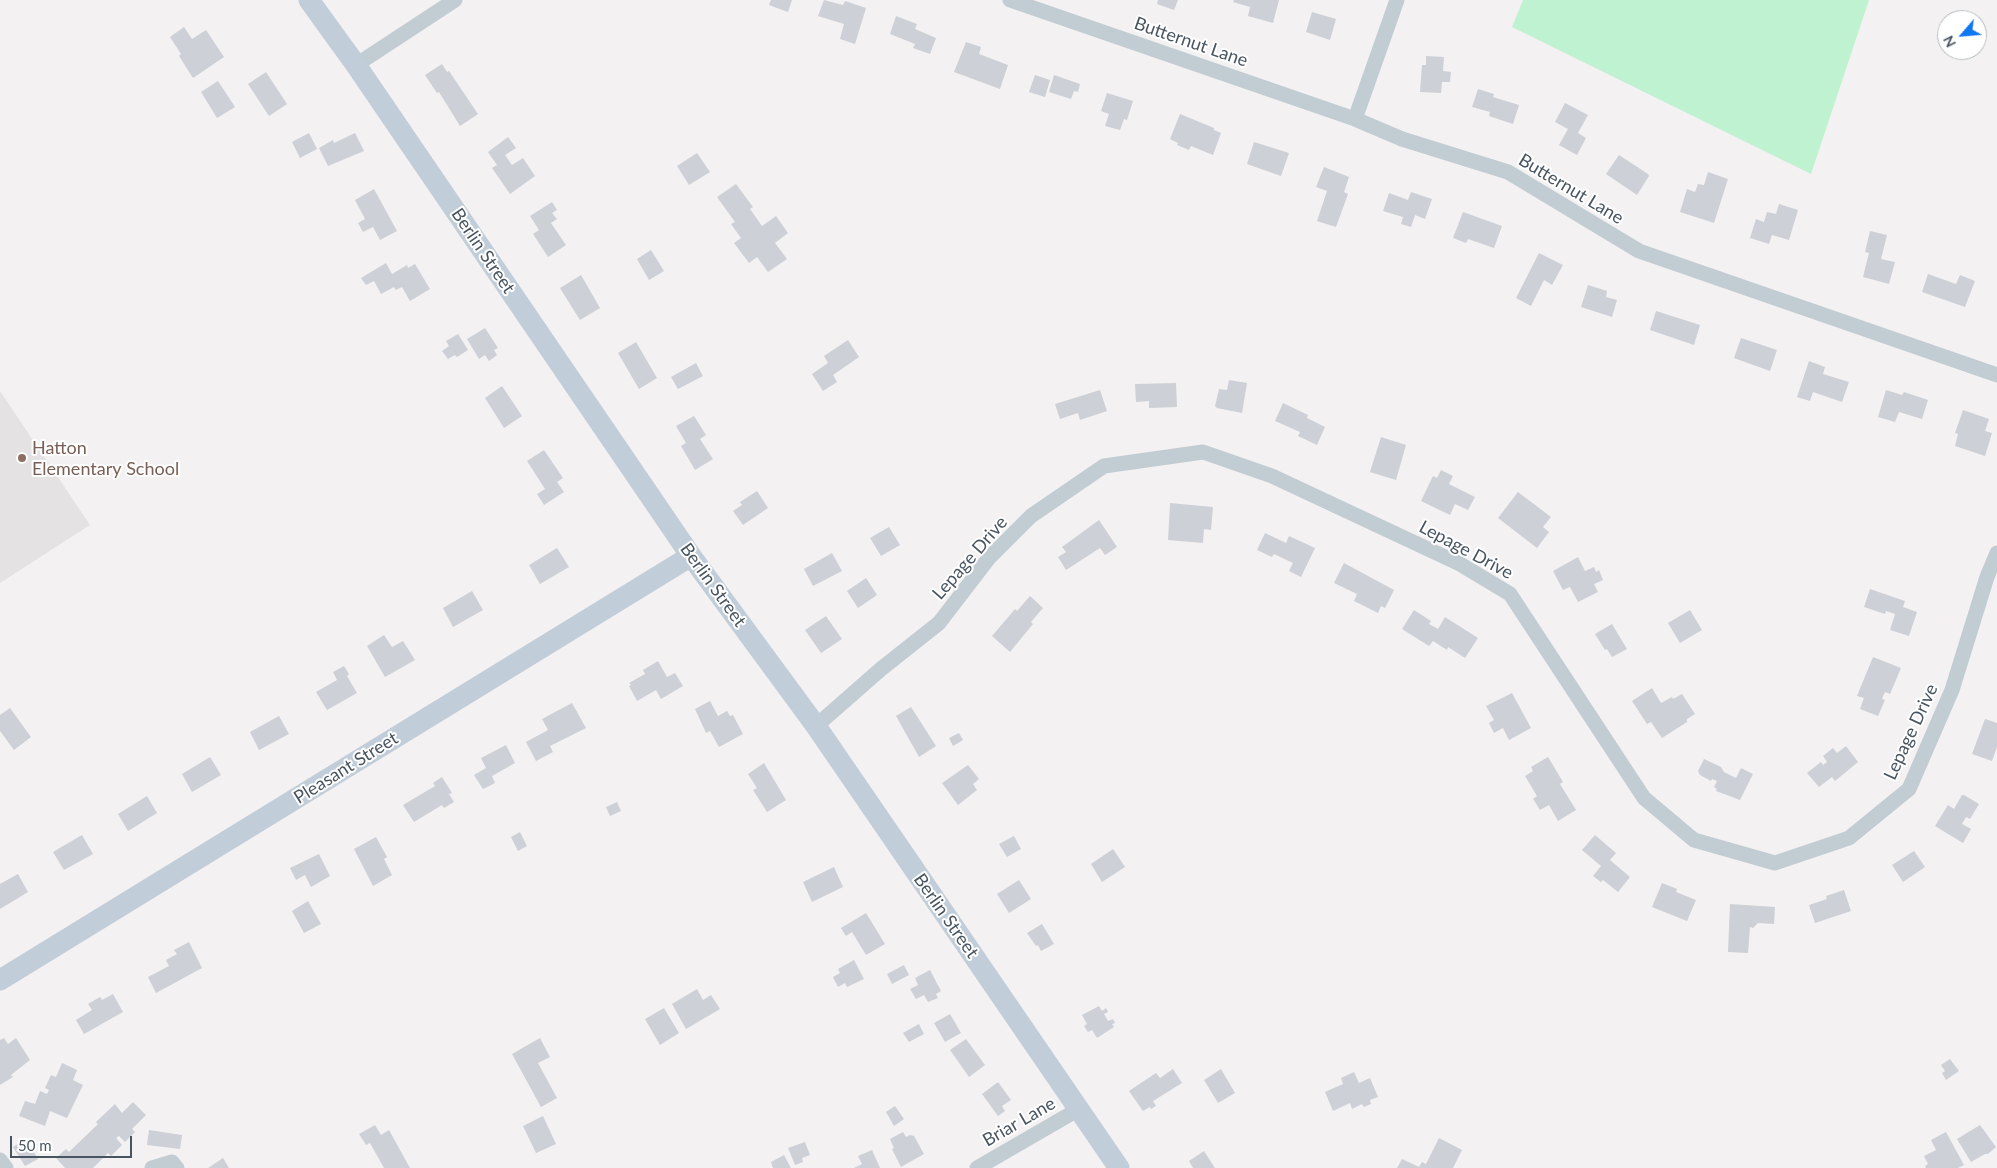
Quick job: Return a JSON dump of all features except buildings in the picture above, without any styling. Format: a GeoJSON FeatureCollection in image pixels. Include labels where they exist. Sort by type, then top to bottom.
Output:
{"type":"FeatureCollection","features":[{"type":"Feature","properties":{"kind":"main road","name":"Berlin Street"},"geometry":{"type":"LineString","coordinates":[[309,0],[356,65],[691,556],[816,726],[1119,1168]]}},
{"type":"Feature","properties":{"kind":"main road","name":"Pleasant Street"},"geometry":{"type":"LineString","coordinates":[[0,980],[691,556]]}},
{"type":"Feature","properties":{"kind":"street"},"geometry":{"type":"LineString","coordinates":[[356,65],[455,0]]}},
{"type":"Feature","properties":{"kind":"street","name":"Butternut Lane"},"geometry":{"type":"LineString","coordinates":[[1010,0],[1355,119],[1402,139],[1508,172],[1639,251],[1997,375]]}},
{"type":"Feature","properties":{"kind":"street"},"geometry":{"type":"LineString","coordinates":[[1355,119],[1397,0]]}},
{"type":"Feature","properties":{"kind":"street","name":"Lepage Drive"},"geometry":{"type":"LineString","coordinates":[[816,726],[881,669],[939,623],[989,558],[1031,516],[1104,466],[1203,452],[1272,476],[1460,564],[1510,594],[1644,798],[1694,840],[1775,863],[1850,838],[1909,789],[1952,690],[1986,577],[1997,553]]}},
{"type":"Feature","properties":{"kind":"street","name":"Briar Lane"},"geometry":{"type":"LineString","coordinates":[[977,1168],[1079,1109]]}},
{"type":"Feature","properties":{"kind":"street"},"geometry":{"type":"LineString","coordinates":[[0,1160],[6,1168]]}},
{"type":"Feature","properties":{"kind":"street"},"geometry":{"type":"LineString","coordinates":[[152,1168],[172,1162],[178,1168]]}},
{"type":"Feature","properties":{"kind":"shaded area","name":"Hatton Elementary School"},"geometry":{"type":"Polygon","coordinates":[[[0,391],[90,525],[0,583],[0,391]]]}},
{"type":"Feature","properties":{"kind":"green space"},"geometry":{"type":"Polygon","coordinates":[[[1523,0],[1869,0],[1811,174],[1512,27],[1523,0]]]}},
{"type":"Feature","properties":{"kind":"place","name":"Hatton Elementary School"},"geometry":{"type":"Point","coordinates":[22,458]}}]}
